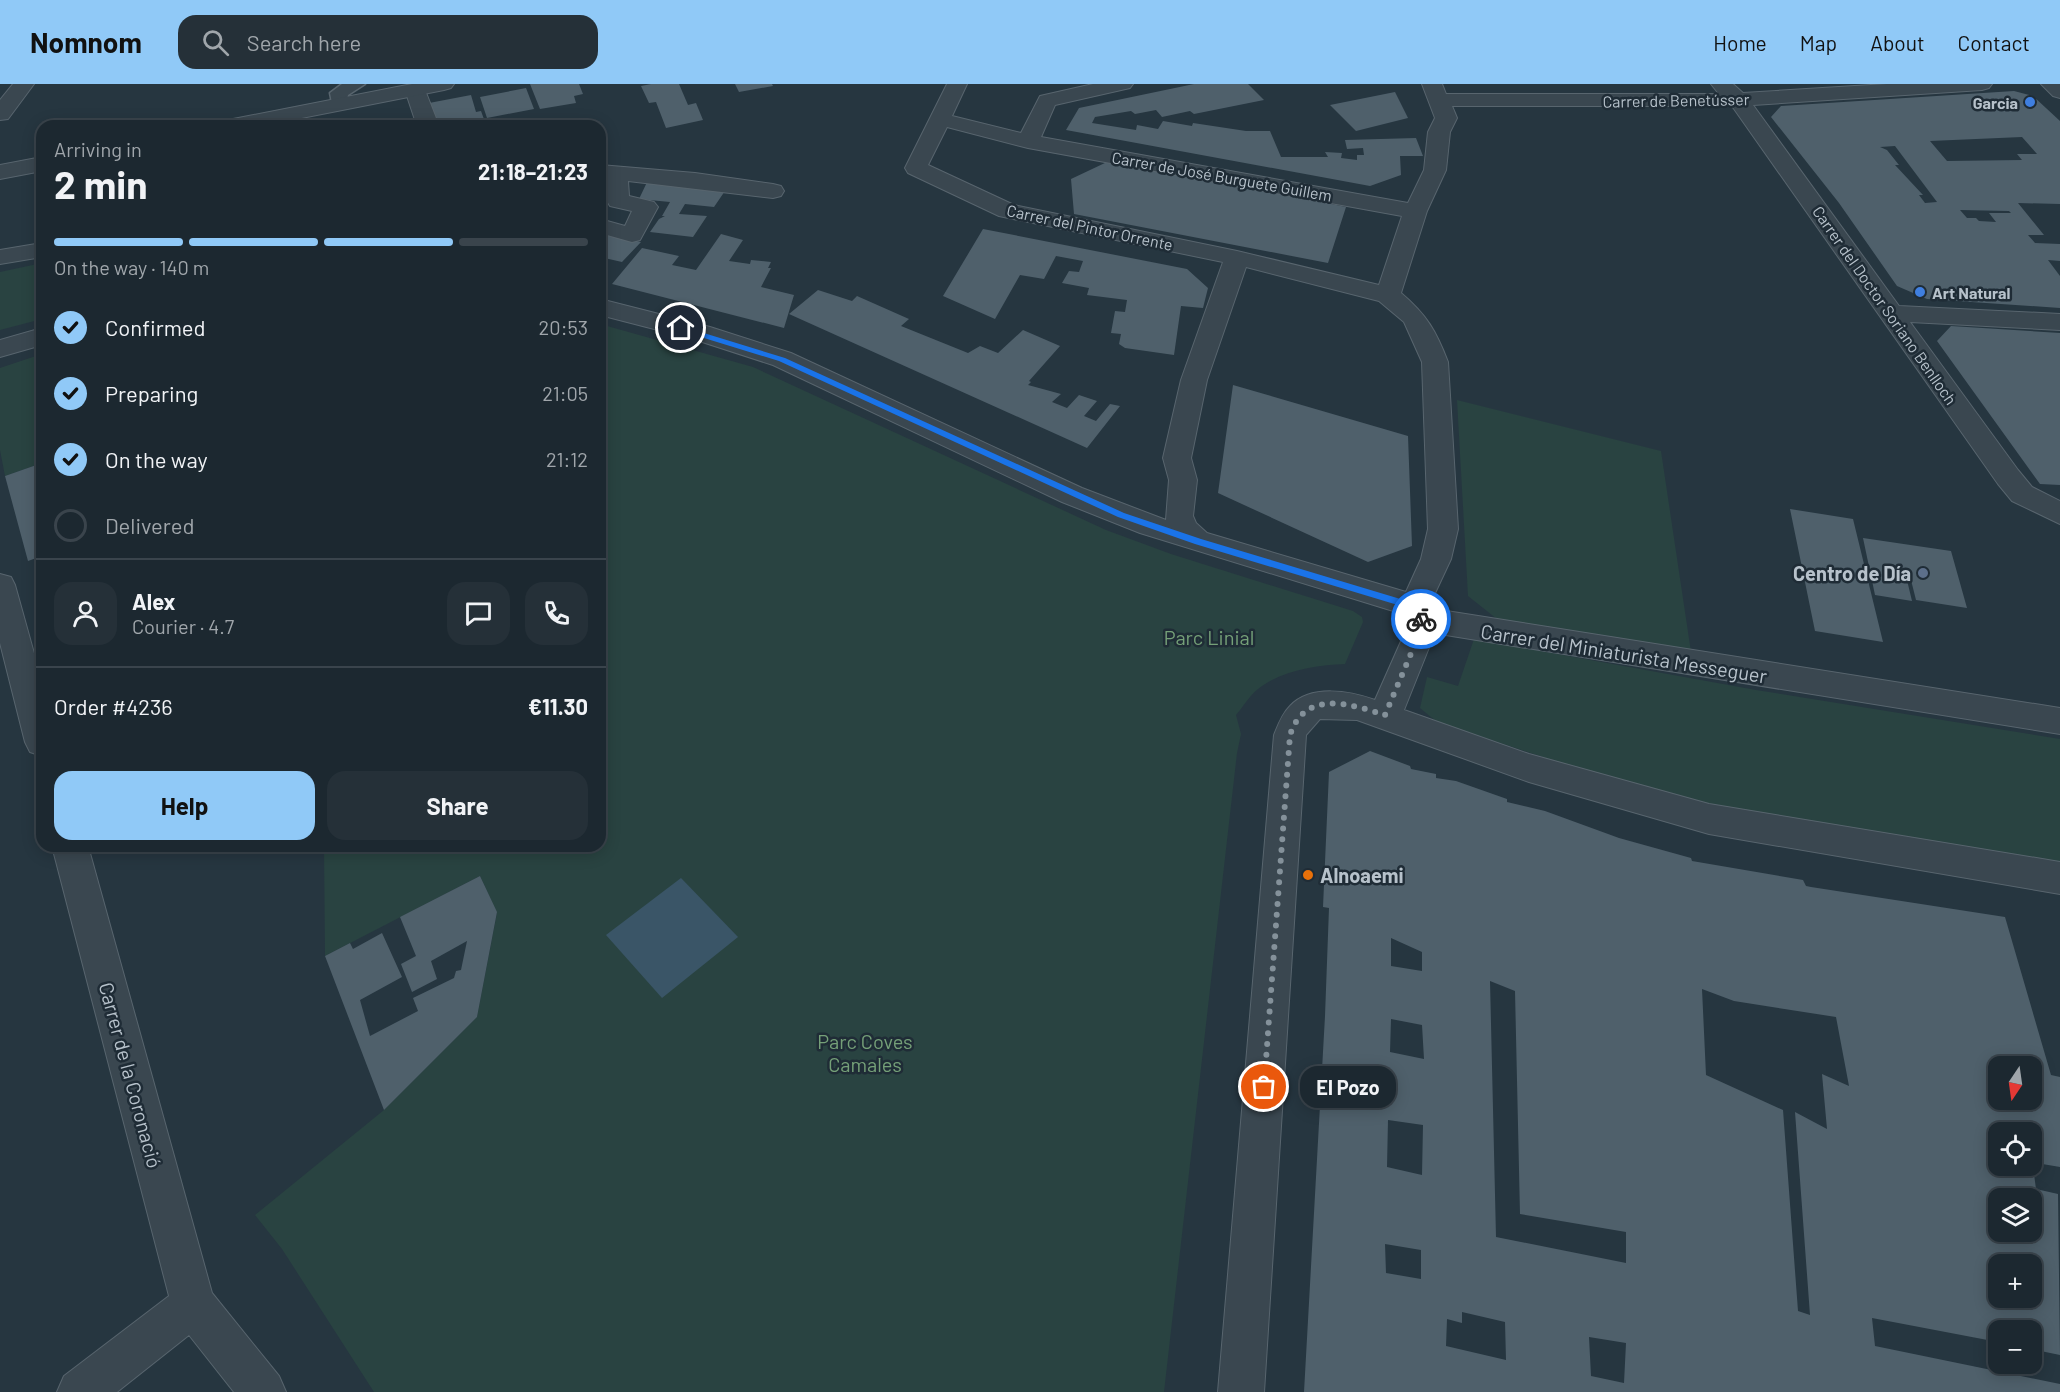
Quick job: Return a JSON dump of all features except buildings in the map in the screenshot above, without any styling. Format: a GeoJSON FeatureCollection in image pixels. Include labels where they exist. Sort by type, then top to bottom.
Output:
{"type":"FeatureCollection","features":[{"type":"Feature","properties":{"kind":"street"},"geometry":{"type":"LineString","coordinates":[[0,114],[24,84]]}},
{"type":"Feature","properties":{"kind":"street"},"geometry":{"type":"LineString","coordinates":[[258,120],[444,84]]}},
{"type":"Feature","properties":{"kind":"street"},"geometry":{"type":"LineString","coordinates":[[940,119],[957,84]]}},
{"type":"Feature","properties":{"kind":"street"},"geometry":{"type":"LineString","coordinates":[[1028,141],[1047,100],[1123,84]]}},
{"type":"Feature","properties":{"kind":"street","name":"Carrer de Benetússer"},"geometry":{"type":"LineString","coordinates":[[1436,92],[1730,92],[1982,84]]}},
{"type":"Feature","properties":{"kind":"street"},"geometry":{"type":"LineString","coordinates":[[2051,84],[2060,92]]}},
{"type":"Feature","properties":{"kind":"street"},"geometry":{"type":"LineString","coordinates":[[415,90],[426,120]]}},
{"type":"Feature","properties":{"kind":"street"},"geometry":{"type":"LineString","coordinates":[[1385,715],[1418,638],[1418,613],[1441,550],[1443,528],[1435,362],[1426,337],[1414,317],[1388,295],[1415,211],[1435,170],[1439,132],[1446,118],[1436,92]]}},
{"type":"Feature","properties":{"kind":"street","name":"Carrer del Doctor Soriano Benlloch"},"geometry":{"type":"LineString","coordinates":[[1730,92],[2008,477],[2022,494],[2060,515]]}},
{"type":"Feature","properties":{"kind":"street","name":"Carrer de José Burguete Guillem"},"geometry":{"type":"LineString","coordinates":[[940,119],[1028,141],[1415,211]]}},
{"type":"Feature","properties":{"kind":"street","name":"Carrer del Pintor Orrente"},"geometry":{"type":"LineString","coordinates":[[940,119],[916,168],[1007,211],[1237,258],[1388,295]]}},
{"type":"Feature","properties":{"kind":"street"},"geometry":{"type":"LineString","coordinates":[[0,172],[36,165]]}},
{"type":"Feature","properties":{"kind":"street"},"geometry":{"type":"LineString","coordinates":[[606,228],[632,235],[646,207],[618,201],[608,173],[695,180],[773,191]]}},
{"type":"Feature","properties":{"kind":"street"},"geometry":{"type":"LineString","coordinates":[[606,208],[613,211],[606,219]]}},
{"type":"Feature","properties":{"kind":"street"},"geometry":{"type":"LineString","coordinates":[[0,257],[36,250]]}},
{"type":"Feature","properties":{"kind":"street"},"geometry":{"type":"LineString","coordinates":[[1198,542],[1184,529],[1179,516],[1183,480],[1177,458],[1194,380],[1237,258]]}},
{"type":"Feature","properties":{"kind":"street","name":"Carrer del Miniaturista Messeguer"},"geometry":{"type":"LineString","coordinates":[[606,309],[701,333],[782,359],[1072,495],[1150,526],[1418,613],[2060,721]]}},
{"type":"Feature","properties":{"kind":"street"},"geometry":{"type":"LineString","coordinates":[[1892,314],[1953,315],[2060,322]]}},
{"type":"Feature","properties":{"kind":"street"},"geometry":{"type":"LineString","coordinates":[[0,349],[36,338]]}},
{"type":"Feature","properties":{"kind":"street"},"geometry":{"type":"LineString","coordinates":[[0,585],[36,720]]}},
{"type":"Feature","properties":{"kind":"street"},"geometry":{"type":"LineString","coordinates":[[1241,1392],[1290,735],[1294,723],[1312,707],[1338,704],[1385,715],[1529,768],[1709,819],[2060,878]]}},
{"type":"Feature","properties":{"kind":"street","name":"Carrer de la Coronació"},"geometry":{"type":"LineString","coordinates":[[72,852],[193,1305]]}},
{"type":"Feature","properties":{"kind":"street"},"geometry":{"type":"LineString","coordinates":[[80,1392],[193,1305],[263,1392]]}},
{"type":"Feature","properties":{"kind":"lane"},"geometry":{"type":"LineString","coordinates":[[339,104],[339,93],[356,84]]}},
{"type":"Feature","properties":{"kind":"green space"},"geometry":{"type":"Polygon","coordinates":[[[36,264],[36,321],[0,330],[0,272],[36,264]]]}},
{"type":"Feature","properties":{"kind":"green space","name":"Parc Coves Camales"},"geometry":{"type":"Polygon","coordinates":[[[606,326],[753,367],[1106,530],[1171,554],[1353,611],[1362,617],[1363,622],[1345,664],[1311,667],[1278,677],[1255,692],[1236,715],[1241,734],[1164,1392],[374,1392],[282,1249],[255,1215],[384,1110],[477,1017],[497,913],[480,876],[325,956],[324,852],[606,852],[606,326]]]}},
{"type":"Feature","properties":{"kind":"green space"},"geometry":{"type":"Polygon","coordinates":[[[36,356],[36,465],[5,476],[0,450],[0,368],[36,356]]]}},
{"type":"Feature","properties":{"kind":"green space"},"geometry":{"type":"Polygon","coordinates":[[[1457,400],[1661,451],[1691,652],[1497,619],[1468,596],[1457,400]]]}},
{"type":"Feature","properties":{"kind":"green space"},"geometry":{"type":"Polygon","coordinates":[[[1474,639],[1756,690],[2060,739],[2060,866],[1710,807],[1576,768],[1437,722],[1420,708],[1427,677],[1458,686],[1474,639]]]}},
{"type":"Feature","properties":{"kind":"water"},"geometry":{"type":"Polygon","coordinates":[[[681,878],[738,937],[662,998],[606,935],[681,878]]]}},
{"type":"Feature","properties":{"kind":"way so far"},"geometry":{"type":"LineString","coordinates":[[1264,1087],[1290,735],[1294,723],[1312,707],[1328,703],[1358,707],[1385,715],[1399,676],[1412,654],[1421,630],[1421,619]]}},
{"type":"Feature","properties":{"kind":"place","name":"Garcia"},"geometry":{"type":"Point","coordinates":[2030,102]}},
{"type":"Feature","properties":{"kind":"place","name":"Art Natural"},"geometry":{"type":"Point","coordinates":[1920,292]}},
{"type":"Feature","properties":{"kind":"place","name":"Centro de Día"},"geometry":{"type":"Point","coordinates":[1923,573]}},
{"type":"Feature","properties":{"kind":"place","name":"Alnoaemi"},"geometry":{"type":"Point","coordinates":[1308,875]}},
{"type":"Feature","properties":{"kind":"place","name":"El Pozo"},"geometry":{"type":"Point","coordinates":[1264,1087]}},
{"type":"Feature","properties":{"kind":"route"},"geometry":{"type":"LineString","coordinates":[[681,328],[782,359],[1072,495],[1121,515],[1198,542],[1414,606],[1421,619]]}},
{"type":"Feature","properties":{"kind":"park label","name":"Parc Linial"},"geometry":{"type":"Point","coordinates":[1209,637]}}]}
